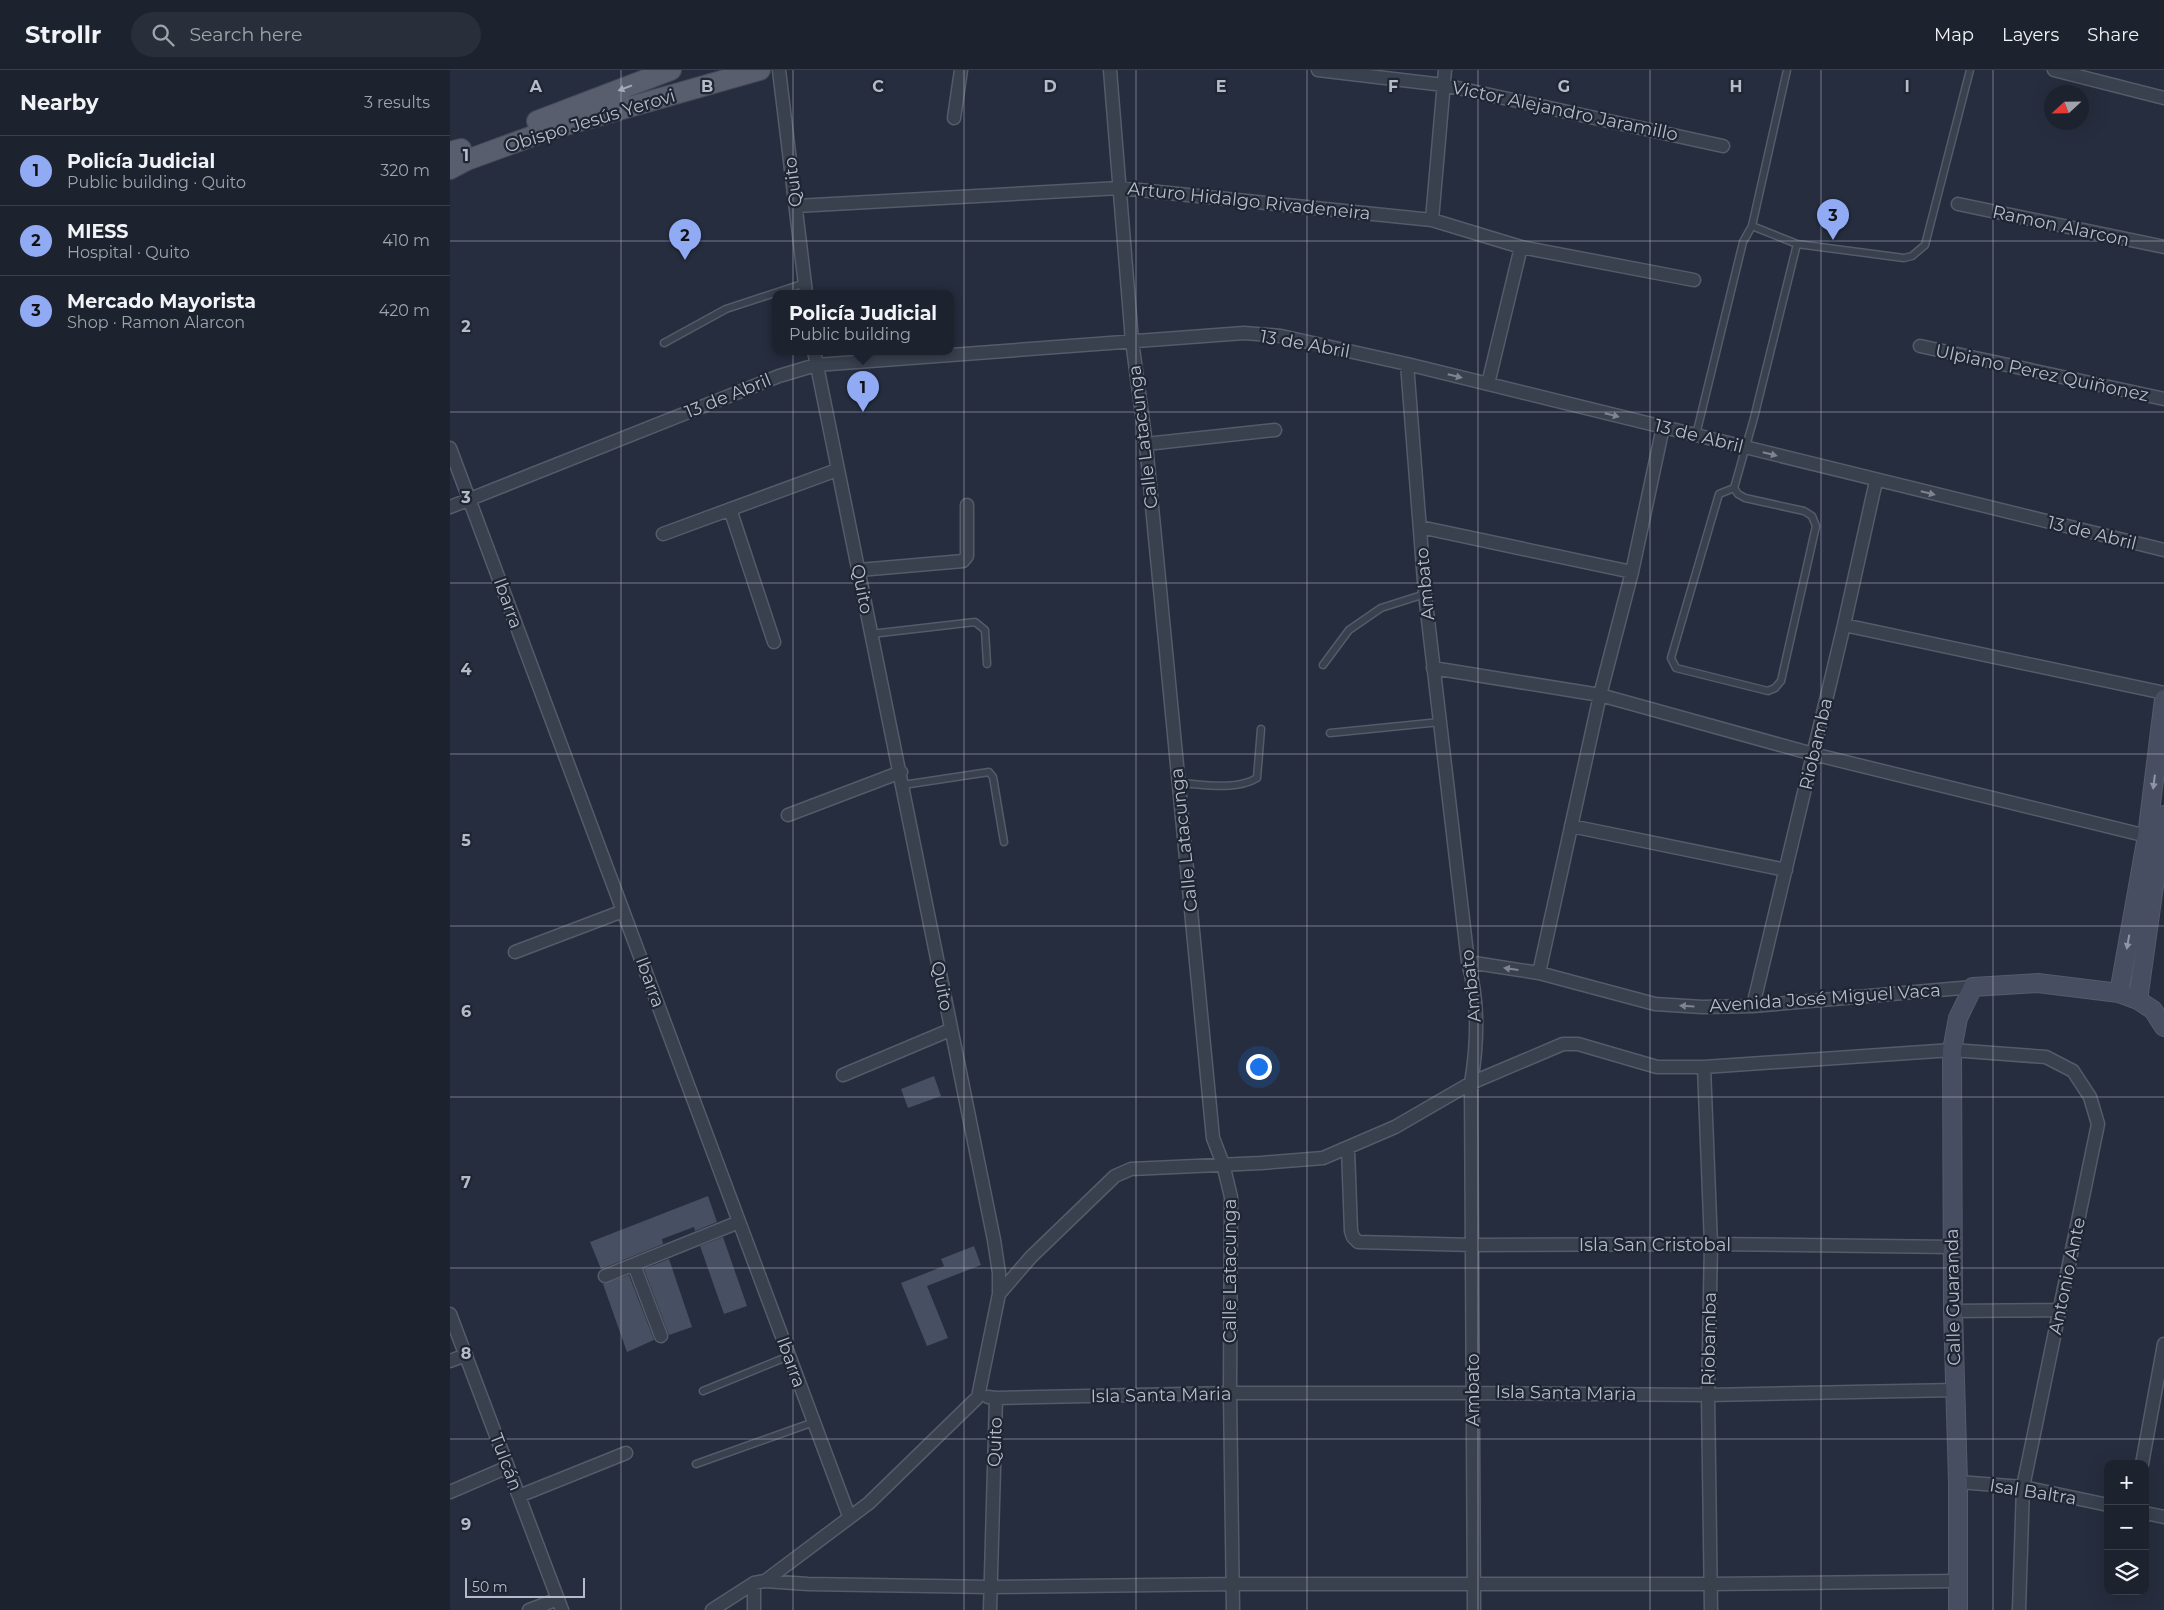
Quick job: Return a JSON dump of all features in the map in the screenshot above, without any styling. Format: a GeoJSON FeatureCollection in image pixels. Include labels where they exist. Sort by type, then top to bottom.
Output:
{"type":"FeatureCollection","features":[{"type":"Feature","properties":{"kind":"main road","name":"Obispo Jesús Yerovi"},"geometry":{"type":"LineString","coordinates":[[454,152],[671,70]]}},
{"type":"Feature","properties":{"kind":"main road","name":"Obispo Jesús Yerovi"},"geometry":{"type":"LineString","coordinates":[[450,169],[467,160],[552,129],[760,70]]}},
{"type":"Feature","properties":{"kind":"street","name":"Quito"},"geometry":{"type":"LineString","coordinates":[[779,70],[805,288]]}},
{"type":"Feature","properties":{"kind":"street"},"geometry":{"type":"LineString","coordinates":[[954,118],[961,70]]}},
{"type":"Feature","properties":{"kind":"street","name":"Calle Latacunga"},"geometry":{"type":"LineString","coordinates":[[1110,70],[1132,341],[1146,444],[1213,1138],[1223,1164],[1231,1197],[1230,1394],[1233,1610]]}},
{"type":"Feature","properties":{"kind":"street","name":"Victor Alejandro Jaramillo"},"geometry":{"type":"LineString","coordinates":[[1318,70],[1444,85],[1723,146]]}},
{"type":"Feature","properties":{"kind":"street"},"geometry":{"type":"LineString","coordinates":[[1432,220],[1445,70]]}},
{"type":"Feature","properties":{"kind":"street"},"geometry":{"type":"LineString","coordinates":[[2054,70],[2164,98]]}},
{"type":"Feature","properties":{"kind":"street","name":"Arturo Hidalgo Rivadeneira"},"geometry":{"type":"LineString","coordinates":[[796,206],[1120,188],[1432,220],[1521,247],[1694,280]]}},
{"type":"Feature","properties":{"kind":"street","name":"Ramon Alarcon"},"geometry":{"type":"LineString","coordinates":[[1958,204],[2164,247]]}},
{"type":"Feature","properties":{"kind":"street"},"geometry":{"type":"LineString","coordinates":[[1488,384],[1521,247]]}},
{"type":"Feature","properties":{"kind":"street","name":"13 de Abril"},"geometry":{"type":"LineString","coordinates":[[954,355],[1244,334],[1281,336],[1407,364],[1876,481],[2164,550]]}},
{"type":"Feature","properties":{"kind":"street","name":"Ulpiano Perez Quiñonez"},"geometry":{"type":"LineString","coordinates":[[1920,346],[2164,399]]}},
{"type":"Feature","properties":{"kind":"street","name":"Quito"},"geometry":{"type":"LineString","coordinates":[[815,355],[901,772],[999,1273],[999,1294],[978,1397],[996,1398],[990,1610]]}},
{"type":"Feature","properties":{"kind":"street","name":"13 de Abril"},"geometry":{"type":"LineString","coordinates":[[450,507],[779,376],[816,365],[948,355]]}},
{"type":"Feature","properties":{"kind":"street","name":"Ambato"},"geometry":{"type":"LineString","coordinates":[[1407,364],[1424,594],[1468,962],[1475,988],[1476,1051],[1471,1083],[1474,1610]]}},
{"type":"Feature","properties":{"kind":"street"},"geometry":{"type":"LineString","coordinates":[[1539,973],[1600,695],[1632,572],[1663,427]]}},
{"type":"Feature","properties":{"kind":"street"},"geometry":{"type":"LineString","coordinates":[[1146,444],[1275,430]]}},
{"type":"Feature","properties":{"kind":"street","name":"Ibarra"},"geometry":{"type":"LineString","coordinates":[[450,448],[849,1516]]}},
{"type":"Feature","properties":{"kind":"street"},"geometry":{"type":"LineString","coordinates":[[663,534],[837,470]]}},
{"type":"Feature","properties":{"kind":"street","name":"Riobamba"},"geometry":{"type":"LineString","coordinates":[[1753,1006],[1844,625],[1876,481]]}},
{"type":"Feature","properties":{"kind":"street"},"geometry":{"type":"LineString","coordinates":[[859,570],[963,561],[966,556],[966,505]]}},
{"type":"Feature","properties":{"kind":"street"},"geometry":{"type":"LineString","coordinates":[[730,509],[774,642]]}},
{"type":"Feature","properties":{"kind":"street"},"geometry":{"type":"LineString","coordinates":[[1420,527],[1632,572]]}},
{"type":"Feature","properties":{"kind":"street"},"geometry":{"type":"LineString","coordinates":[[1844,625],[2164,693]]}},
{"type":"Feature","properties":{"kind":"street"},"geometry":{"type":"LineString","coordinates":[[1433,668],[1600,695],[1813,754],[2147,836]]}},
{"type":"Feature","properties":{"kind":"street"},"geometry":{"type":"LineString","coordinates":[[2118,993],[2147,836],[2164,698]]}},
{"type":"Feature","properties":{"kind":"street"},"geometry":{"type":"LineString","coordinates":[[788,815],[901,772]]}},
{"type":"Feature","properties":{"kind":"street"},"geometry":{"type":"LineString","coordinates":[[2138,1000],[2164,815]]}},
{"type":"Feature","properties":{"kind":"street"},"geometry":{"type":"LineString","coordinates":[[1571,826],[1786,870]]}},
{"type":"Feature","properties":{"kind":"street"},"geometry":{"type":"LineString","coordinates":[[515,952],[623,911]]}},
{"type":"Feature","properties":{"kind":"street","name":"Avenida José Miguel Vaca"},"geometry":{"type":"LineString","coordinates":[[1468,962],[1539,973],[1655,1004],[1702,1007],[1753,1006],[2038,983],[2083,987],[2118,993],[2138,1000],[2158,1010],[2164,1027]]}},
{"type":"Feature","properties":{"kind":"street","name":"Calle Guaranda"},"geometry":{"type":"LineString","coordinates":[[1958,1610],[1958,1482],[1953,1311],[1952,1050],[1958,1018],[1973,987]]}},
{"type":"Feature","properties":{"kind":"street"},"geometry":{"type":"LineString","coordinates":[[843,1076],[950,1030]]}},
{"type":"Feature","properties":{"kind":"street","name":"Antonio Ante"},"geometry":{"type":"LineString","coordinates":[[999,1294],[1031,1257],[1115,1176],[1131,1169],[1323,1158],[1395,1128],[1471,1083],[1563,1044],[1578,1044],[1657,1067],[1704,1067],[1952,1050],[2046,1057],[2073,1071],[2090,1097],[2098,1124],[2023,1487],[2019,1610]]}},
{"type":"Feature","properties":{"kind":"street","name":"Riobamba"},"geometry":{"type":"LineString","coordinates":[[1704,1067],[1711,1244],[1708,1395],[1711,1610]]}},
{"type":"Feature","properties":{"kind":"street","name":"Isla San Cristobal"},"geometry":{"type":"LineString","coordinates":[[1348,1149],[1351,1231],[1353,1237],[1358,1242],[1472,1246],[1711,1244],[1953,1247]]}},
{"type":"Feature","properties":{"kind":"street"},"geometry":{"type":"LineString","coordinates":[[605,1276],[739,1222]]}},
{"type":"Feature","properties":{"kind":"street"},"geometry":{"type":"LineString","coordinates":[[634,1265],[661,1336]]}},
{"type":"Feature","properties":{"kind":"street"},"geometry":{"type":"LineString","coordinates":[[1953,1311],[2060,1310]]}},
{"type":"Feature","properties":{"kind":"street","name":"Tulcán"},"geometry":{"type":"LineString","coordinates":[[450,1314],[560,1604]]}},
{"type":"Feature","properties":{"kind":"street"},"geometry":{"type":"LineString","coordinates":[[2143,1460],[2164,1344]]}},
{"type":"Feature","properties":{"kind":"street"},"geometry":{"type":"LineString","coordinates":[[450,1361],[466,1355]]}},
{"type":"Feature","properties":{"kind":"street","name":"Isla Santa Maria"},"geometry":{"type":"LineString","coordinates":[[996,1398],[1230,1394],[1473,1393],[1708,1395],[1955,1390]]}},
{"type":"Feature","properties":{"kind":"street"},"geometry":{"type":"LineString","coordinates":[[712,1610],[759,1582],[869,1503],[978,1397]]}},
{"type":"Feature","properties":{"kind":"street"},"geometry":{"type":"LineString","coordinates":[[519,1496],[626,1453]]}},
{"type":"Feature","properties":{"kind":"street"},"geometry":{"type":"LineString","coordinates":[[450,1492],[508,1467]]}},
{"type":"Feature","properties":{"kind":"street","name":"Isal Baltra"},"geometry":{"type":"LineString","coordinates":[[1958,1482],[2023,1487],[2104,1504]]}},
{"type":"Feature","properties":{"kind":"street"},"geometry":{"type":"LineString","coordinates":[[2149,1514],[2164,1517]]}},
{"type":"Feature","properties":{"kind":"street"},"geometry":{"type":"LineString","coordinates":[[759,1582],[990,1586],[1711,1584],[1957,1581]]}},
{"type":"Feature","properties":{"kind":"street"},"geometry":{"type":"LineString","coordinates":[[754,1610],[759,1582]]}},
{"type":"Feature","properties":{"kind":"street"},"geometry":{"type":"LineString","coordinates":[[529,1610],[560,1604]]}},
{"type":"Feature","properties":{"kind":"lane"},"geometry":{"type":"LineString","coordinates":[[1696,435],[1743,242],[1752,226],[1787,70]]}},
{"type":"Feature","properties":{"kind":"lane"},"geometry":{"type":"LineString","coordinates":[[1752,226],[1796,244],[1904,258],[1919,252],[1925,245],[1970,70]]}},
{"type":"Feature","properties":{"kind":"lane"},"geometry":{"type":"LineString","coordinates":[[1734,488],[1746,448],[1796,244]]}},
{"type":"Feature","properties":{"kind":"lane"},"geometry":{"type":"LineString","coordinates":[[664,343],[726,310],[772,297]]}},
{"type":"Feature","properties":{"kind":"lane"},"geometry":{"type":"LineString","coordinates":[[1734,488],[1738,494],[1745,498],[1804,511],[1812,516],[1816,526],[1781,681],[1775,688],[1768,691],[1676,668],[1671,658],[1719,494],[1734,488]]}},
{"type":"Feature","properties":{"kind":"lane"},"geometry":{"type":"LineString","coordinates":[[1323,665],[1350,630],[1365,619],[1381,608],[1424,594]]}},
{"type":"Feature","properties":{"kind":"lane"},"geometry":{"type":"LineString","coordinates":[[871,634],[975,622],[985,630],[987,664]]}},
{"type":"Feature","properties":{"kind":"lane"},"geometry":{"type":"LineString","coordinates":[[1330,733],[1440,722]]}},
{"type":"Feature","properties":{"kind":"lane"},"geometry":{"type":"LineString","coordinates":[[1178,783],[1230,784],[1251,782],[1258,778],[1261,729]]}},
{"type":"Feature","properties":{"kind":"lane"},"geometry":{"type":"LineString","coordinates":[[903,785],[989,772],[993,777],[1004,842]]}},
{"type":"Feature","properties":{"kind":"lane"},"geometry":{"type":"LineString","coordinates":[[703,1392],[789,1356]]}},
{"type":"Feature","properties":{"kind":"lane"},"geometry":{"type":"LineString","coordinates":[[696,1464],[814,1422]]}},
{"type":"Feature","properties":{"kind":"building"},"geometry":{"type":"Polygon","coordinates":[[[934,1076],[941,1096],[908,1108],[901,1089],[934,1076]]]}},
{"type":"Feature","properties":{"kind":"building"},"geometry":{"type":"Polygon","coordinates":[[[708,1196],[717,1222],[695,1231],[694,1227],[662,1239],[663,1244],[601,1269],[590,1242],[708,1196]]]}},
{"type":"Feature","properties":{"kind":"building"},"geometry":{"type":"Polygon","coordinates":[[[723,1237],[747,1306],[724,1314],[700,1246],[723,1237]]]}},
{"type":"Feature","properties":{"kind":"building"},"geometry":{"type":"Polygon","coordinates":[[[974,1246],[981,1265],[927,1286],[948,1338],[927,1346],[901,1283],[944,1266],[941,1259],[974,1246]]]}},
{"type":"Feature","properties":{"kind":"building"},"geometry":{"type":"Polygon","coordinates":[[[669,1259],[692,1327],[669,1335],[644,1269],[669,1259]]]}},
{"type":"Feature","properties":{"kind":"building"},"geometry":{"type":"Polygon","coordinates":[[[629,1275],[654,1340],[627,1352],[603,1284],[629,1275]]]}},
{"type":"Feature","properties":{"kind":"place","name":"Mercado Mayorista"},"geometry":{"type":"Point","coordinates":[1833,240]}},
{"type":"Feature","properties":{"kind":"place","name":"MIESS"},"geometry":{"type":"Point","coordinates":[685,260]}},
{"type":"Feature","properties":{"kind":"place","name":"Policía Judicial"},"geometry":{"type":"Point","coordinates":[863,412]}}]}
